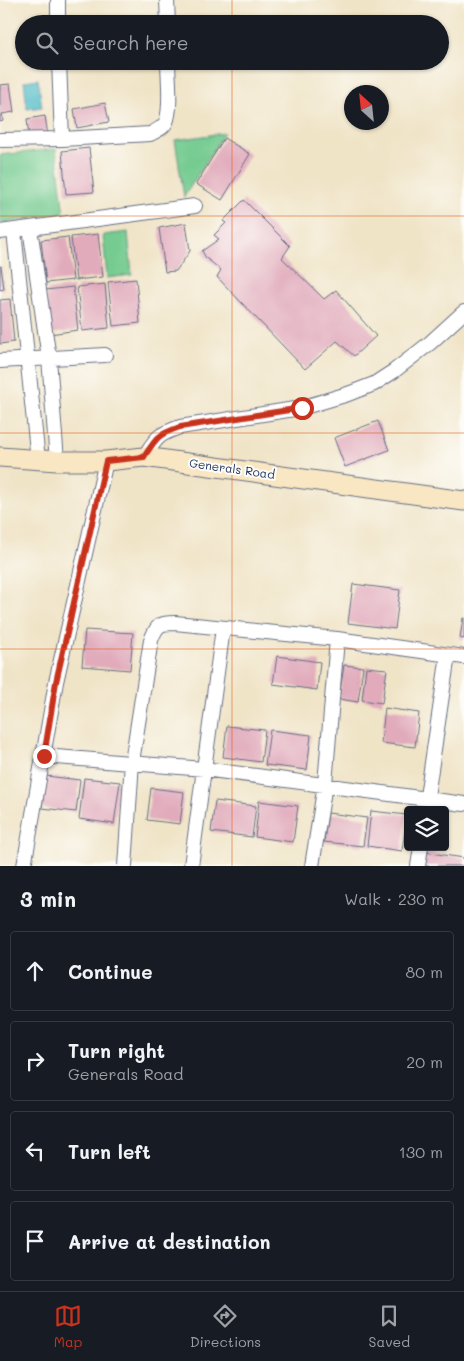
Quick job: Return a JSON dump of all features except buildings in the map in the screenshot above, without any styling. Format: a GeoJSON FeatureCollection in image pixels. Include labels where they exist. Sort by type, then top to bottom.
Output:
{"type":"FeatureCollection","features":[{"type":"Feature","properties":{"kind":"street"},"geometry":{"type":"LineString","coordinates":[[58,0],[58,15]]}},
{"type":"Feature","properties":{"kind":"street"},"geometry":{"type":"LineString","coordinates":[[168,0],[168,15]]}},
{"type":"Feature","properties":{"kind":"street"},"geometry":{"type":"LineString","coordinates":[[59,70],[62,139]]}},
{"type":"Feature","properties":{"kind":"street"},"geometry":{"type":"LineString","coordinates":[[0,140],[150,134],[160,129],[166,122],[169,107],[168,70]]}},
{"type":"Feature","properties":{"kind":"street"},"geometry":{"type":"LineString","coordinates":[[38,460],[27,359],[7,231],[195,206]]}},
{"type":"Feature","properties":{"kind":"street"},"geometry":{"type":"LineString","coordinates":[[30,228],[49,358],[57,461]]}},
{"type":"Feature","properties":{"kind":"street"},"geometry":{"type":"LineString","coordinates":[[144,457],[155,440],[163,433],[180,427],[302,408],[374,384],[430,343],[464,312]]}},
{"type":"Feature","properties":{"kind":"street"},"geometry":{"type":"LineString","coordinates":[[0,361],[105,355]]}},
{"type":"Feature","properties":{"kind":"street","name":"Generals Road"},"geometry":{"type":"LineString","coordinates":[[0,457],[57,461],[106,461],[144,457],[464,501]]}},
{"type":"Feature","properties":{"kind":"street"},"geometry":{"type":"LineString","coordinates":[[24,866],[56,682],[106,461]]}},
{"type":"Feature","properties":{"kind":"street"},"geometry":{"type":"LineString","coordinates":[[125,866],[132,762],[151,640],[156,628],[162,623],[337,639],[464,657]]}},
{"type":"Feature","properties":{"kind":"street"},"geometry":{"type":"LineString","coordinates":[[191,866],[223,628]]}},
{"type":"Feature","properties":{"kind":"street"},"geometry":{"type":"LineString","coordinates":[[312,866],[325,784],[337,639]]}},
{"type":"Feature","properties":{"kind":"street"},"geometry":{"type":"LineString","coordinates":[[426,804],[448,655]]}},
{"type":"Feature","properties":{"kind":"street"},"geometry":{"type":"LineString","coordinates":[[44,756],[204,769],[325,784],[426,804],[464,804]]}},
{"type":"Feature","properties":{"kind":"street"},"geometry":{"type":"LineString","coordinates":[[418,866],[420,851]]}},
{"type":"Feature","properties":{"kind":"green space"},"geometry":{"type":"Polygon","coordinates":[[[224,133],[184,197],[175,140],[224,133]]]}},
{"type":"Feature","properties":{"kind":"green space"},"geometry":{"type":"Polygon","coordinates":[[[56,149],[64,215],[0,223],[0,155],[56,149]]]}},
{"type":"Feature","properties":{"kind":"green space"},"geometry":{"type":"Polygon","coordinates":[[[128,232],[132,275],[107,278],[103,235],[128,232]]]}},
{"type":"Feature","properties":{"kind":"water"},"geometry":{"type":"Polygon","coordinates":[[[38,79],[42,107],[27,109],[24,81],[38,79]]]}},
{"type":"Feature","properties":{"kind":"route"},"geometry":{"type":"LineString","coordinates":[[44,756],[56,682],[106,461],[144,457],[155,440],[163,433],[180,427],[302,408]]}}]}
